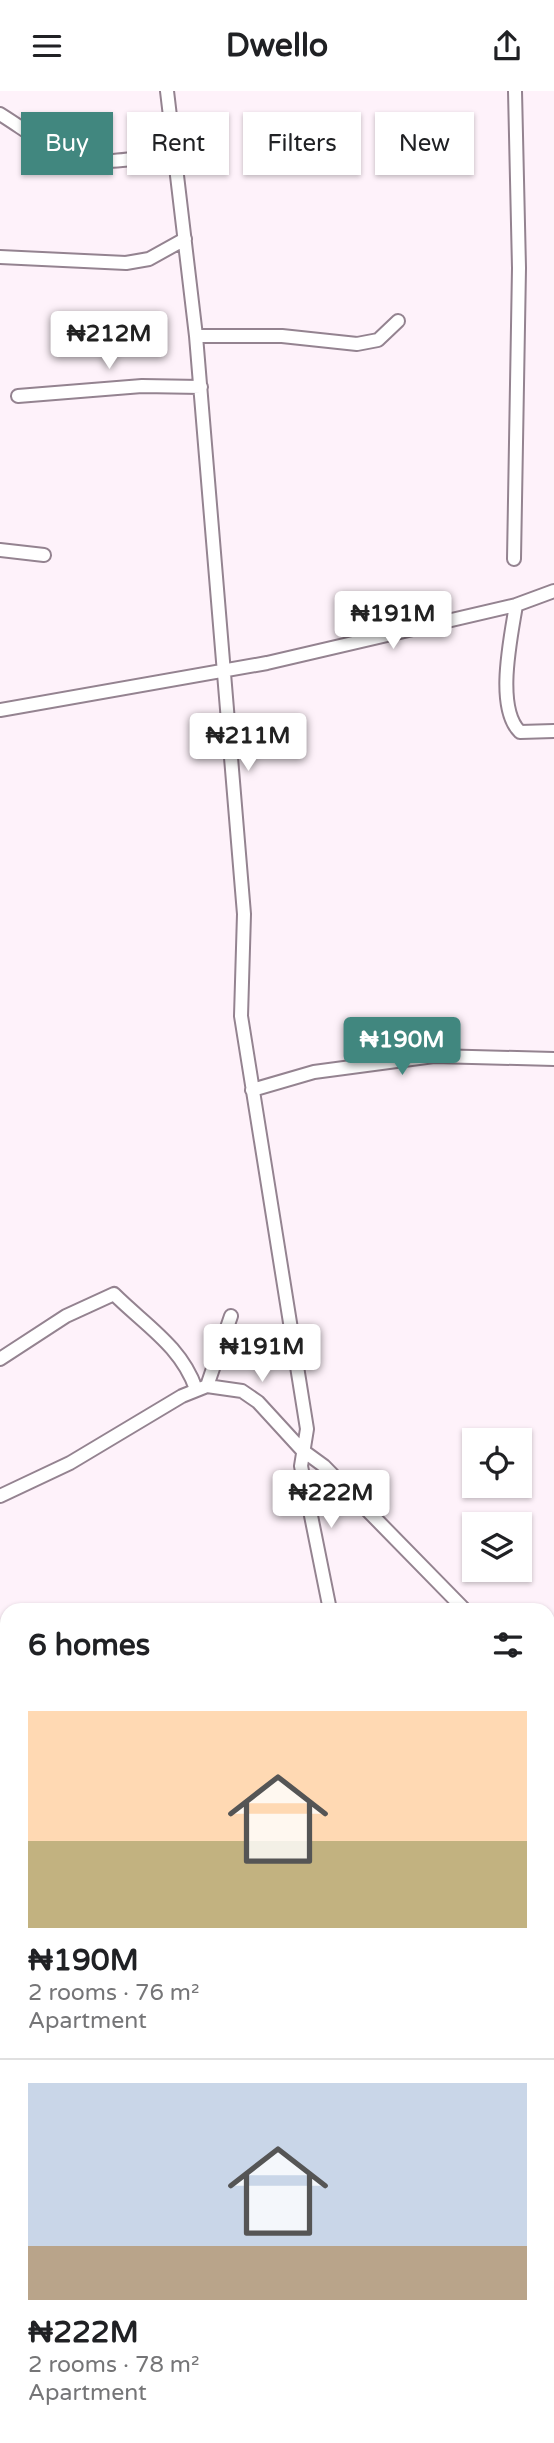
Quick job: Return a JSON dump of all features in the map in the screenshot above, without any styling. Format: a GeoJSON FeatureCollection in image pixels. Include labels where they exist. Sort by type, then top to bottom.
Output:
{"type":"FeatureCollection","features":[{"type":"Feature","properties":{"kind":"street"},"geometry":{"type":"LineString","coordinates":[[167,91],[169,112]]}},
{"type":"Feature","properties":{"kind":"street"},"geometry":{"type":"LineString","coordinates":[[514,559],[519,268],[515,91]]}},
{"type":"Feature","properties":{"kind":"street"},"geometry":{"type":"LineString","coordinates":[[0,114],[69,155],[127,160]]}},
{"type":"Feature","properties":{"kind":"street"},"geometry":{"type":"LineString","coordinates":[[175,175],[201,387],[222,671],[244,914],[241,1016],[307,1429],[301,1466],[329,1603]]}},
{"type":"Feature","properties":{"kind":"street"},"geometry":{"type":"LineString","coordinates":[[0,257],[126,263],[149,259],[185,239]]}},
{"type":"Feature","properties":{"kind":"street"},"geometry":{"type":"LineString","coordinates":[[196,336],[282,336],[357,344],[378,340],[398,321]]}},
{"type":"Feature","properties":{"kind":"street"},"geometry":{"type":"LineString","coordinates":[[18,396],[142,386],[201,387]]}},
{"type":"Feature","properties":{"kind":"street"},"geometry":{"type":"LineString","coordinates":[[0,550],[44,555]]}},
{"type":"Feature","properties":{"kind":"street"},"geometry":{"type":"LineString","coordinates":[[0,710],[222,671],[516,605],[554,591]]}},
{"type":"Feature","properties":{"kind":"street"},"geometry":{"type":"LineString","coordinates":[[516,605],[508,668],[509,718],[520,732],[554,731]]}},
{"type":"Feature","properties":{"kind":"street"},"geometry":{"type":"LineString","coordinates":[[252,1090],[314,1072],[433,1056],[554,1059]]}},
{"type":"Feature","properties":{"kind":"street"},"geometry":{"type":"LineString","coordinates":[[0,1359],[66,1316],[114,1294],[160,1334],[202,1388]]}},
{"type":"Feature","properties":{"kind":"street"},"geometry":{"type":"LineString","coordinates":[[202,1388],[231,1316]]}},
{"type":"Feature","properties":{"kind":"street"},"geometry":{"type":"LineString","coordinates":[[0,1496],[70,1463],[202,1388],[242,1391],[258,1402],[302,1450],[324,1466],[458,1603]]}},
{"type":"Feature","properties":{"kind":"street"},"geometry":{"type":"LineString","coordinates":[[304,1479],[324,1466]]}}]}
